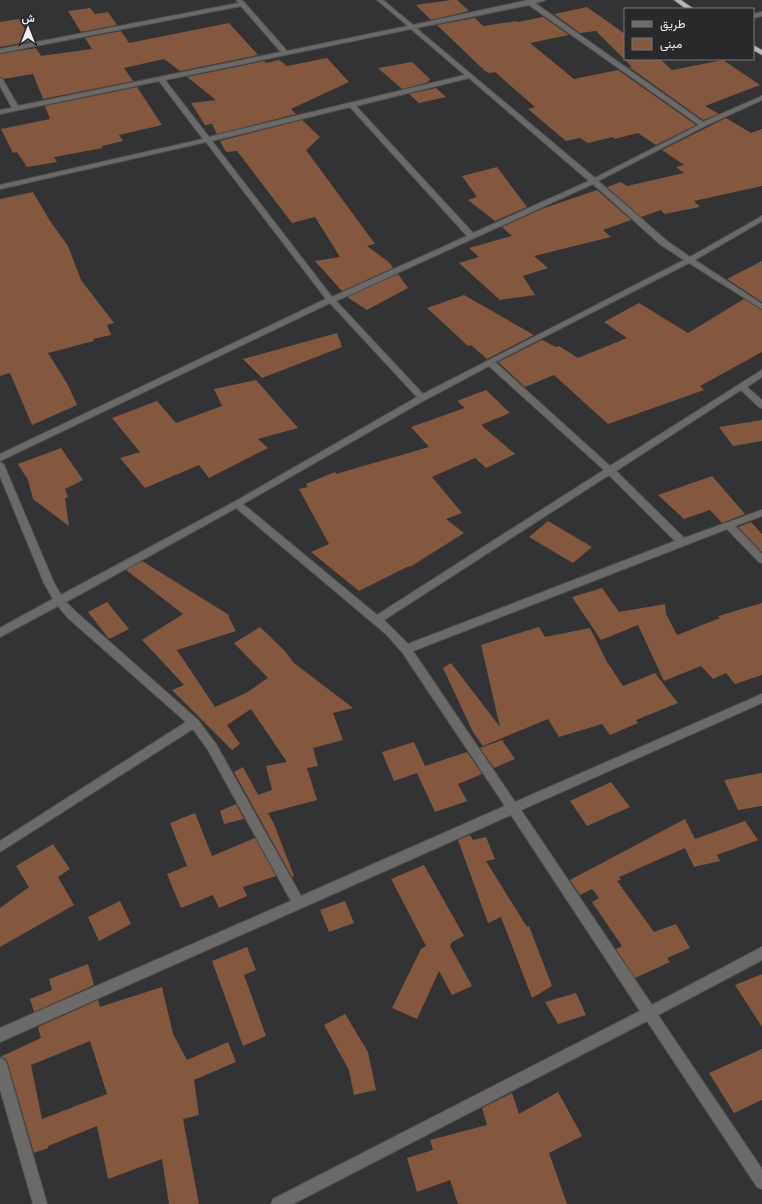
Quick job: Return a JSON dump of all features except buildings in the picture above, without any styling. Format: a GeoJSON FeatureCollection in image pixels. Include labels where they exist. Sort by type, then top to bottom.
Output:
{"type":"FeatureCollection","features":[{"type":"Feature","properties":{"kind":"highway"},"geometry":{"type":"LineString","coordinates":[[677,0],[689,8]]}},
{"type":"Feature","properties":{"kind":"street"},"geometry":{"type":"LineString","coordinates":[[380,0],[594,181],[646,229],[689,260],[762,307]]}},
{"type":"Feature","properties":{"kind":"street"},"geometry":{"type":"LineString","coordinates":[[0,112],[542,0]]}},
{"type":"Feature","properties":{"kind":"street"},"geometry":{"type":"LineString","coordinates":[[0,51],[241,2],[285,53]]}},
{"type":"Feature","properties":{"kind":"street"},"geometry":{"type":"LineString","coordinates":[[529,2],[703,125]]}},
{"type":"Feature","properties":{"kind":"street"},"geometry":{"type":"LineString","coordinates":[[0,187],[206,140],[470,76]]}},
{"type":"Feature","properties":{"kind":"street"},"geometry":{"type":"LineString","coordinates":[[160,78],[206,140],[331,300],[422,398]]}},
{"type":"Feature","properties":{"kind":"street"},"geometry":{"type":"LineString","coordinates":[[0,80],[16,109]]}},
{"type":"Feature","properties":{"kind":"street"},"geometry":{"type":"LineString","coordinates":[[0,458],[331,300],[594,181],[703,125],[762,98]]}},
{"type":"Feature","properties":{"kind":"street"},"geometry":{"type":"LineString","coordinates":[[352,105],[472,237]]}},
{"type":"Feature","properties":{"kind":"street"},"geometry":{"type":"LineString","coordinates":[[0,633],[237,504],[422,398],[689,260],[762,218]]}},
{"type":"Feature","properties":{"kind":"street"},"geometry":{"type":"LineString","coordinates":[[490,362],[610,471],[682,542]]}},
{"type":"Feature","properties":{"kind":"street"},"geometry":{"type":"LineString","coordinates":[[377,620],[762,373]]}},
{"type":"Feature","properties":{"kind":"street"},"geometry":{"type":"LineString","coordinates":[[741,386],[762,405]]}},
{"type":"Feature","properties":{"kind":"street"},"geometry":{"type":"LineString","coordinates":[[0,465],[49,583],[59,601],[72,615],[194,723],[212,747],[298,902]]}},
{"type":"Feature","properties":{"kind":"street"},"geometry":{"type":"LineString","coordinates":[[237,504],[377,620],[406,649],[514,807],[648,1014],[762,1182]]}},
{"type":"Feature","properties":{"kind":"street"},"geometry":{"type":"LineString","coordinates":[[406,649],[682,542],[762,513]]}},
{"type":"Feature","properties":{"kind":"street"},"geometry":{"type":"LineString","coordinates":[[729,526],[762,560]]}},
{"type":"Feature","properties":{"kind":"street"},"geometry":{"type":"LineString","coordinates":[[0,1035],[762,698]]}},
{"type":"Feature","properties":{"kind":"street"},"geometry":{"type":"LineString","coordinates":[[0,847],[194,723]]}},
{"type":"Feature","properties":{"kind":"street"},"geometry":{"type":"LineString","coordinates":[[278,1204],[648,1014],[762,953]]}},
{"type":"Feature","properties":{"kind":"street"},"geometry":{"type":"LineString","coordinates":[[0,1065],[40,1204]]}}]}
